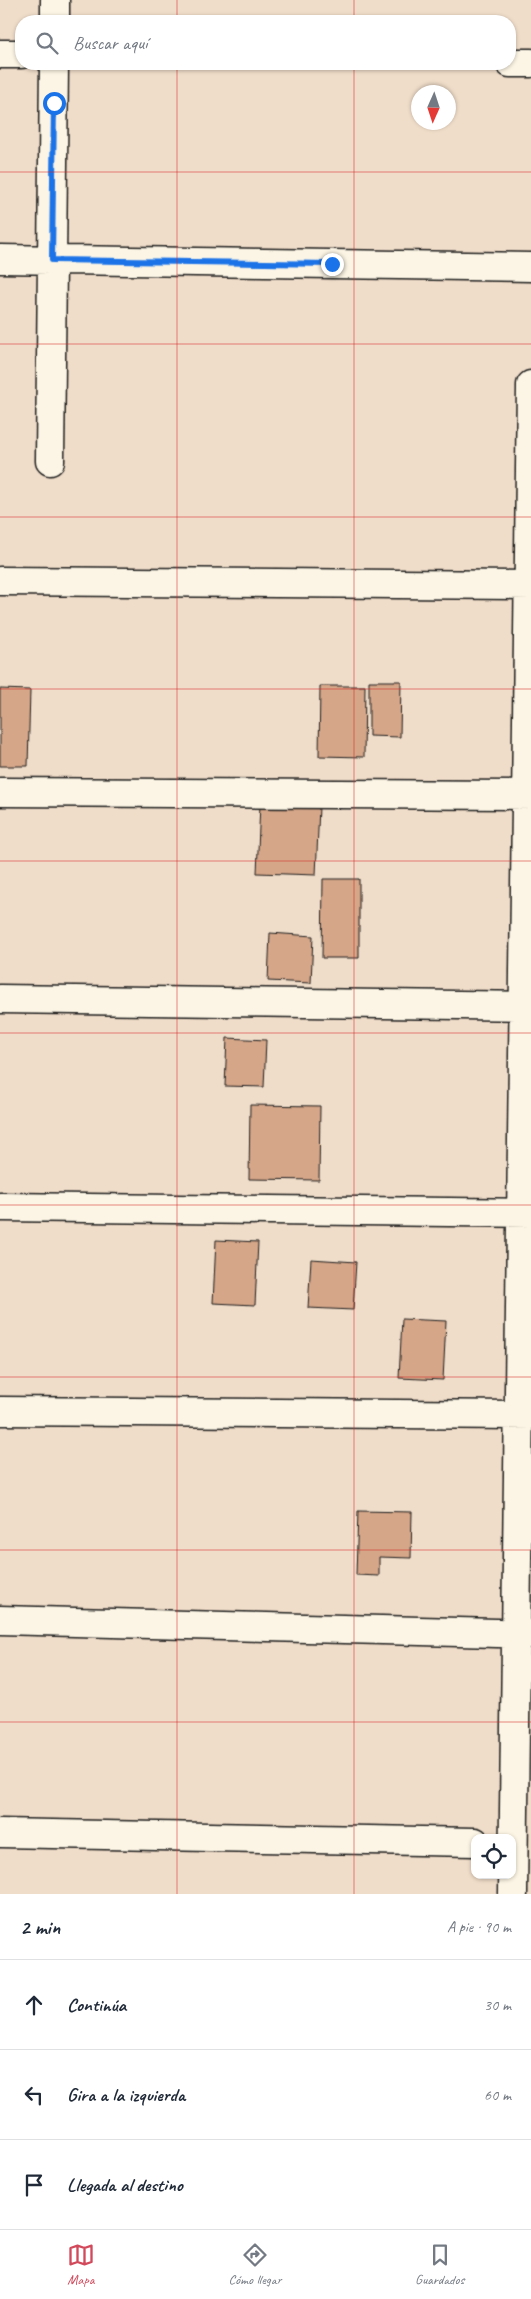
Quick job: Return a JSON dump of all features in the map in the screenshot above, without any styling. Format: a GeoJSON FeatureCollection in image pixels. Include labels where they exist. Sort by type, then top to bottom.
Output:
{"type":"FeatureCollection","features":[{"type":"Feature","properties":{"kind":"street"},"geometry":{"type":"LineString","coordinates":[[55,0],[55,15]]}},
{"type":"Feature","properties":{"kind":"street"},"geometry":{"type":"LineString","coordinates":[[0,54],[15,54]]}},
{"type":"Feature","properties":{"kind":"street"},"geometry":{"type":"LineString","coordinates":[[516,63],[531,63]]}},
{"type":"Feature","properties":{"kind":"street"},"geometry":{"type":"LineString","coordinates":[[50,461],[54,70]]}},
{"type":"Feature","properties":{"kind":"street"},"geometry":{"type":"LineString","coordinates":[[0,260],[531,267]]}},
{"type":"Feature","properties":{"kind":"street"},"geometry":{"type":"LineString","coordinates":[[513,1894],[519,1843],[524,1633],[531,385]]}},
{"type":"Feature","properties":{"kind":"street"},"geometry":{"type":"LineString","coordinates":[[0,581],[530,585]]}},
{"type":"Feature","properties":{"kind":"street"},"geometry":{"type":"LineString","coordinates":[[0,792],[528,795]]}},
{"type":"Feature","properties":{"kind":"street"},"geometry":{"type":"LineString","coordinates":[[0,999],[527,1006]]}},
{"type":"Feature","properties":{"kind":"street"},"geometry":{"type":"LineString","coordinates":[[0,1207],[526,1213]]}},
{"type":"Feature","properties":{"kind":"street"},"geometry":{"type":"LineString","coordinates":[[0,1411],[525,1415]]}},
{"type":"Feature","properties":{"kind":"street"},"geometry":{"type":"LineString","coordinates":[[0,1620],[524,1633]]}},
{"type":"Feature","properties":{"kind":"street"},"geometry":{"type":"LineString","coordinates":[[0,1833],[471,1842]]}},
{"type":"Feature","properties":{"kind":"building"},"geometry":{"type":"Polygon","coordinates":[[[369,681],[401,681],[400,737],[369,736],[369,681]]]}},
{"type":"Feature","properties":{"kind":"building"},"geometry":{"type":"Polygon","coordinates":[[[320,686],[365,686],[364,757],[319,756],[320,686]]]}},
{"type":"Feature","properties":{"kind":"building"},"geometry":{"type":"Polygon","coordinates":[[[0,689],[30,690],[28,766],[0,766],[0,689]]]}},
{"type":"Feature","properties":{"kind":"building"},"geometry":{"type":"Polygon","coordinates":[[[260,804],[319,807],[316,875],[257,873],[260,804]]]}},
{"type":"Feature","properties":{"kind":"building"},"geometry":{"type":"Polygon","coordinates":[[[323,879],[359,879],[359,958],[322,958],[323,879]]]}},
{"type":"Feature","properties":{"kind":"building"},"geometry":{"type":"Polygon","coordinates":[[[270,933],[313,936],[311,983],[268,981],[270,933]]]}},
{"type":"Feature","properties":{"kind":"building"},"geometry":{"type":"Polygon","coordinates":[[[227,1038],[266,1040],[264,1087],[225,1086],[227,1038]]]}},
{"type":"Feature","properties":{"kind":"building"},"geometry":{"type":"Polygon","coordinates":[[[250,1105],[320,1106],[319,1180],[249,1179],[250,1105]]]}},
{"type":"Feature","properties":{"kind":"building"},"geometry":{"type":"Polygon","coordinates":[[[216,1240],[258,1242],[255,1305],[213,1303],[216,1240]]]}},
{"type":"Feature","properties":{"kind":"building"},"geometry":{"type":"Polygon","coordinates":[[[311,1259],[356,1262],[353,1310],[308,1308],[311,1259]]]}},
{"type":"Feature","properties":{"kind":"building"},"geometry":{"type":"Polygon","coordinates":[[[402,1319],[446,1321],[443,1380],[399,1378],[402,1319]]]}},
{"type":"Feature","properties":{"kind":"building"},"geometry":{"type":"Polygon","coordinates":[[[358,1511],[412,1512],[411,1558],[379,1557],[379,1576],[356,1575],[358,1511]]]}},
{"type":"Feature","properties":{"kind":"route"},"geometry":{"type":"LineString","coordinates":[[54,103],[52,260],[332,264]]}}]}
